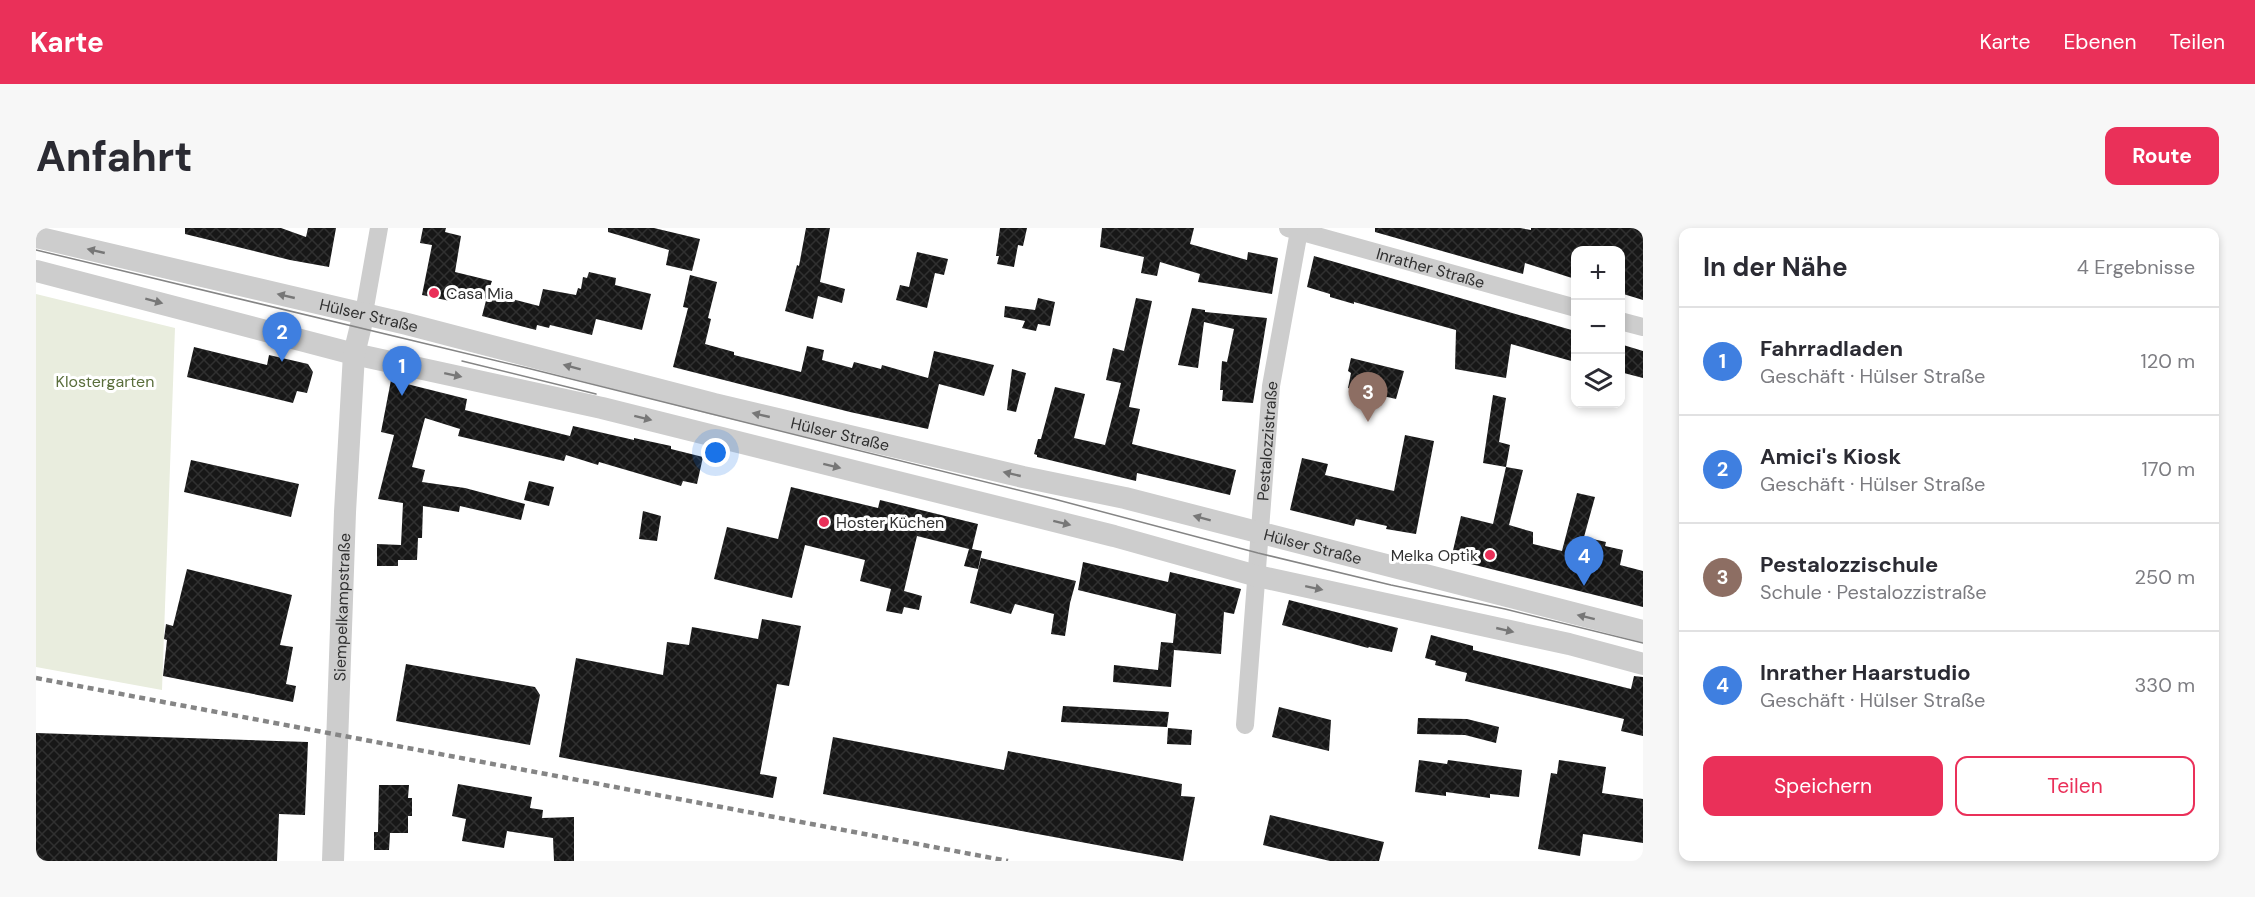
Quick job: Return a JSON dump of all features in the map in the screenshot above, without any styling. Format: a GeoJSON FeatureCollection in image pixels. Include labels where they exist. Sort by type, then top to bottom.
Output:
{"type":"FeatureCollection","features":[{"type":"Feature","properties":{"kind":"street"},"geometry":{"type":"LineString","coordinates":[[364,314],[379,228]]}},
{"type":"Feature","properties":{"kind":"street","name":"Inrather Straße"},"geometry":{"type":"LineString","coordinates":[[1293,230],[1571,307]]}},
{"type":"Feature","properties":{"kind":"street","name":"Pestalozzistraße"},"geometry":{"type":"LineString","coordinates":[[1245,725],[1271,386],[1293,230]]}},
{"type":"Feature","properties":{"kind":"street","name":"Hülser Straße"},"geometry":{"type":"LineString","coordinates":[[36,237],[364,314],[714,404],[1023,477],[1125,498],[1643,632]]}},
{"type":"Feature","properties":{"kind":"street","name":"Hülser Straße"},"geometry":{"type":"LineString","coordinates":[[36,271],[354,354],[591,405],[1114,536],[1257,576],[1557,641],[1643,664]]}},
{"type":"Feature","properties":{"kind":"street","name":"Siempelkampstraße"},"geometry":{"type":"LineString","coordinates":[[333,861],[344,525],[354,354],[364,314]]}},
{"type":"Feature","properties":{"kind":"street"},"geometry":{"type":"LineString","coordinates":[[1625,322],[1643,327]]}},
{"type":"Feature","properties":{"kind":"green space","name":"Klostergarten"},"geometry":{"type":"Polygon","coordinates":[[[36,294],[175,328],[162,690],[36,667],[36,294]]]}},
{"type":"Feature","properties":{"kind":"building"},"geometry":{"type":"Polygon","coordinates":[[[185,228],[281,228],[306,237],[308,228],[336,228],[329,267],[290,260],[185,234],[185,228]]]}},
{"type":"Feature","properties":{"kind":"building"},"geometry":{"type":"Polygon","coordinates":[[[423,228],[446,228],[445,232],[461,236],[455,272],[492,281],[485,300],[451,294],[450,301],[422,295],[432,245],[420,243],[423,228]]]}},
{"type":"Feature","properties":{"kind":"building"},"geometry":{"type":"Polygon","coordinates":[[[608,228],[654,228],[700,239],[692,271],[666,265],[669,250],[608,232],[608,228]]]}},
{"type":"Feature","properties":{"kind":"building"},"geometry":{"type":"Polygon","coordinates":[[[806,228],[830,228],[820,282],[845,289],[842,303],[818,296],[813,319],[785,311],[797,265],[799,266],[806,228]]]}},
{"type":"Feature","properties":{"kind":"building"},"geometry":{"type":"Polygon","coordinates":[[[1000,228],[1027,228],[1023,246],[1018,245],[1014,267],[997,264],[1000,228]]]}},
{"type":"Feature","properties":{"kind":"building"},"geometry":{"type":"Polygon","coordinates":[[[1102,228],[1194,228],[1190,244],[1247,260],[1248,252],[1278,258],[1272,294],[1198,282],[1200,274],[1160,262],[1157,276],[1141,273],[1144,257],[1100,247],[1102,228]]]}},
{"type":"Feature","properties":{"kind":"building"},"geometry":{"type":"Polygon","coordinates":[[[1375,228],[1520,228],[1531,230],[1531,228],[1643,228],[1643,300],[1625,295],[1625,246],[1571,246],[1571,278],[1525,263],[1523,274],[1375,232],[1375,228]]]}},
{"type":"Feature","properties":{"kind":"building"},"geometry":{"type":"Polygon","coordinates":[[[917,252],[948,259],[944,275],[935,273],[927,308],[896,300],[900,285],[909,287],[917,252]]]}},
{"type":"Feature","properties":{"kind":"building"},"geometry":{"type":"Polygon","coordinates":[[[1314,256],[1571,330],[1571,361],[1511,344],[1506,378],[1455,369],[1456,330],[1354,302],[1354,304],[1307,287],[1314,256]]]}},
{"type":"Feature","properties":{"kind":"building"},"geometry":{"type":"Polygon","coordinates":[[[589,272],[616,278],[615,285],[651,294],[642,330],[596,319],[592,335],[550,325],[549,328],[537,325],[536,330],[482,316],[488,293],[539,306],[543,289],[576,295],[578,288],[581,289],[583,277],[587,278],[589,272]]]}},
{"type":"Feature","properties":{"kind":"building"},"geometry":{"type":"Polygon","coordinates":[[[690,275],[717,282],[708,318],[711,319],[705,344],[734,352],[734,355],[801,372],[807,346],[824,350],[822,360],[852,368],[854,362],[881,369],[882,365],[928,378],[934,351],[994,365],[984,396],[939,384],[928,429],[850,412],[673,367],[688,308],[683,307],[690,275]]]}},
{"type":"Feature","properties":{"kind":"building"},"geometry":{"type":"Polygon","coordinates":[[[1038,298],[1055,302],[1050,326],[1038,324],[1036,331],[1022,328],[1025,321],[1004,317],[1005,306],[1035,310],[1038,298]]]}},
{"type":"Feature","properties":{"kind":"building"},"geometry":{"type":"Polygon","coordinates":[[[1136,298],[1152,301],[1129,407],[1140,409],[1132,444],[1236,470],[1230,495],[1137,473],[1136,481],[1037,457],[1034,454],[1038,439],[1041,439],[1055,387],[1085,394],[1074,438],[1105,445],[1121,383],[1106,380],[1113,348],[1124,351],[1136,298]]]}},
{"type":"Feature","properties":{"kind":"building"},"geometry":{"type":"Polygon","coordinates":[[[1192,308],[1205,310],[1205,312],[1267,318],[1253,403],[1222,401],[1223,390],[1220,390],[1222,361],[1227,362],[1234,329],[1204,322],[1198,368],[1178,365],[1192,308]]]}},
{"type":"Feature","properties":{"kind":"building"},"geometry":{"type":"Polygon","coordinates":[[[1625,346],[1643,351],[1643,378],[1625,373],[1625,346]]]}},
{"type":"Feature","properties":{"kind":"building"},"geometry":{"type":"Polygon","coordinates":[[[194,347],[267,365],[269,355],[308,364],[313,372],[307,393],[297,391],[293,403],[187,377],[194,347]]]}},
{"type":"Feature","properties":{"kind":"building"},"geometry":{"type":"Polygon","coordinates":[[[1351,358],[1404,371],[1396,399],[1348,388],[1351,358]]]}},
{"type":"Feature","properties":{"kind":"building"},"geometry":{"type":"Polygon","coordinates":[[[1012,369],[1026,373],[1016,412],[1007,410],[1012,369]]]}},
{"type":"Feature","properties":{"kind":"building"},"geometry":{"type":"Polygon","coordinates":[[[391,380],[467,399],[465,410],[570,436],[573,426],[671,446],[671,449],[703,457],[697,484],[683,481],[681,486],[599,462],[598,465],[566,455],[564,461],[458,436],[460,429],[425,418],[412,467],[425,470],[422,482],[465,488],[525,504],[521,520],[460,506],[459,512],[423,506],[422,538],[418,538],[417,560],[398,560],[398,566],[377,566],[377,544],[401,545],[403,503],[378,499],[394,435],[381,432],[391,380]]]}},
{"type":"Feature","properties":{"kind":"building"},"geometry":{"type":"Polygon","coordinates":[[[1493,395],[1506,398],[1499,442],[1510,445],[1506,467],[1483,463],[1493,395]]]}},
{"type":"Feature","properties":{"kind":"building"},"geometry":{"type":"Polygon","coordinates":[[[1405,435],[1434,441],[1416,534],[1386,529],[1387,526],[1356,519],[1354,526],[1290,510],[1302,458],[1328,464],[1325,475],[1394,491],[1405,435]]]}},
{"type":"Feature","properties":{"kind":"building"},"geometry":{"type":"Polygon","coordinates":[[[191,460],[299,484],[291,517],[184,492],[191,460]]]}},
{"type":"Feature","properties":{"kind":"building"},"geometry":{"type":"Polygon","coordinates":[[[1506,467],[1523,470],[1509,525],[1533,532],[1533,544],[1562,551],[1577,493],[1595,497],[1584,537],[1606,542],[1605,546],[1623,550],[1620,565],[1643,571],[1643,607],[1451,559],[1461,516],[1493,524],[1506,467]]]}},
{"type":"Feature","properties":{"kind":"building"},"geometry":{"type":"Polygon","coordinates":[[[529,481],[554,487],[549,506],[524,500],[529,481]]]}},
{"type":"Feature","properties":{"kind":"building"},"geometry":{"type":"Polygon","coordinates":[[[791,487],[878,508],[880,500],[978,524],[972,549],[982,551],[978,569],[964,566],[969,549],[917,536],[904,591],[922,596],[919,610],[904,607],[902,614],[886,611],[891,589],[860,581],[865,560],[805,545],[792,598],[714,579],[727,527],[778,539],[791,487]]]}},
{"type":"Feature","properties":{"kind":"building"},"geometry":{"type":"Polygon","coordinates":[[[643,511],[661,516],[657,541],[639,539],[643,511]]]}},
{"type":"Feature","properties":{"kind":"building"},"geometry":{"type":"Polygon","coordinates":[[[981,558],[1076,581],[1065,636],[1051,634],[1054,614],[1015,604],[1011,614],[970,603],[981,558]]]}},
{"type":"Feature","properties":{"kind":"building"},"geometry":{"type":"Polygon","coordinates":[[[1083,562],[1168,582],[1170,572],[1241,589],[1234,614],[1224,612],[1221,654],[1174,650],[1171,687],[1113,682],[1114,665],[1158,670],[1161,642],[1173,643],[1176,614],[1078,590],[1083,562]]]}},
{"type":"Feature","properties":{"kind":"building"},"geometry":{"type":"Polygon","coordinates":[[[187,569],[292,595],[280,645],[293,647],[286,684],[296,686],[293,702],[163,676],[167,640],[164,639],[166,624],[173,626],[187,569]]]}},
{"type":"Feature","properties":{"kind":"building"},"geometry":{"type":"Polygon","coordinates":[[[1289,600],[1398,628],[1392,652],[1368,648],[1282,625],[1289,600]]]}},
{"type":"Feature","properties":{"kind":"building"},"geometry":{"type":"Polygon","coordinates":[[[762,619],[801,626],[789,686],[777,684],[760,774],[777,777],[773,798],[559,757],[576,658],[663,675],[667,642],[689,645],[692,627],[758,639],[762,619]]]}},
{"type":"Feature","properties":{"kind":"building"},"geometry":{"type":"Polygon","coordinates":[[[1431,635],[1473,646],[1473,650],[1631,689],[1634,676],[1643,677],[1643,736],[1621,731],[1624,719],[1465,681],[1467,673],[1435,665],[1436,661],[1425,658],[1431,635]]]}},
{"type":"Feature","properties":{"kind":"building"},"geometry":{"type":"Polygon","coordinates":[[[406,664],[535,687],[540,695],[530,745],[396,721],[406,664]]]}},
{"type":"Feature","properties":{"kind":"building"},"geometry":{"type":"Polygon","coordinates":[[[1063,706],[1169,712],[1167,727],[1061,722],[1063,706]]]}},
{"type":"Feature","properties":{"kind":"building"},"geometry":{"type":"Polygon","coordinates":[[[1279,707],[1331,720],[1329,751],[1272,737],[1279,707]]]}},
{"type":"Feature","properties":{"kind":"building"},"geometry":{"type":"Polygon","coordinates":[[[1418,718],[1467,719],[1499,727],[1496,743],[1465,735],[1417,734],[1418,718]]]}},
{"type":"Feature","properties":{"kind":"building"},"geometry":{"type":"Polygon","coordinates":[[[1168,728],[1192,730],[1191,745],[1167,744],[1168,728]]]}},
{"type":"Feature","properties":{"kind":"building"},"geometry":{"type":"Polygon","coordinates":[[[36,733],[308,742],[305,815],[279,814],[277,861],[36,861],[36,733]]]}},
{"type":"Feature","properties":{"kind":"building"},"geometry":{"type":"Polygon","coordinates":[[[833,737],[1004,770],[1008,751],[1182,784],[1181,796],[1195,797],[1183,861],[823,794],[833,737]]]}},
{"type":"Feature","properties":{"kind":"building"},"geometry":{"type":"Polygon","coordinates":[[[1419,760],[1447,764],[1448,760],[1522,770],[1519,797],[1490,794],[1490,798],[1446,792],[1446,796],[1415,792],[1419,760]]]}},
{"type":"Feature","properties":{"kind":"building"},"geometry":{"type":"Polygon","coordinates":[[[1559,760],[1606,767],[1602,793],[1643,799],[1643,843],[1583,834],[1580,856],[1538,849],[1551,773],[1557,774],[1559,760]]]}},
{"type":"Feature","properties":{"kind":"building"},"geometry":{"type":"Polygon","coordinates":[[[458,784],[532,797],[530,808],[543,810],[542,818],[574,817],[574,861],[554,861],[553,838],[507,831],[504,848],[462,841],[466,819],[452,816],[458,784]]]}},
{"type":"Feature","properties":{"kind":"building"},"geometry":{"type":"Polygon","coordinates":[[[379,785],[409,785],[408,798],[412,798],[412,816],[408,816],[408,833],[390,833],[389,850],[374,850],[374,832],[378,832],[379,785]]]}},
{"type":"Feature","properties":{"kind":"building"},"geometry":{"type":"Polygon","coordinates":[[[1270,815],[1384,842],[1379,861],[1330,861],[1263,845],[1270,815]]]}},
{"type":"Feature","properties":{"kind":"tram line"},"geometry":{"type":"LineString","coordinates":[[36,250],[527,368],[1054,499],[1258,553],[1643,643]]}},
{"type":"Feature","properties":{"kind":"tram line"},"geometry":{"type":"LineString","coordinates":[[462,361],[596,394]]}},
{"type":"Feature","properties":{"kind":"railway"},"geometry":{"type":"LineString","coordinates":[[36,678],[1008,861]]}},
{"type":"Feature","properties":{"kind":"place","name":"Casa Mia"},"geometry":{"type":"Point","coordinates":[434,293]}},
{"type":"Feature","properties":{"kind":"place","name":"Amici's Kiosk"},"geometry":{"type":"Point","coordinates":[282,362]}},
{"type":"Feature","properties":{"kind":"place","name":"Fahrradladen"},"geometry":{"type":"Point","coordinates":[402,396]}},
{"type":"Feature","properties":{"kind":"place","name":"Pestalozzischule"},"geometry":{"type":"Point","coordinates":[1368,422]}},
{"type":"Feature","properties":{"kind":"place","name":"Hoster Küchen"},"geometry":{"type":"Point","coordinates":[824,522]}},
{"type":"Feature","properties":{"kind":"place","name":"Melka Optik"},"geometry":{"type":"Point","coordinates":[1490,555]}},
{"type":"Feature","properties":{"kind":"place","name":"Inrather Haarstudio"},"geometry":{"type":"Point","coordinates":[1584,586]}}]}
